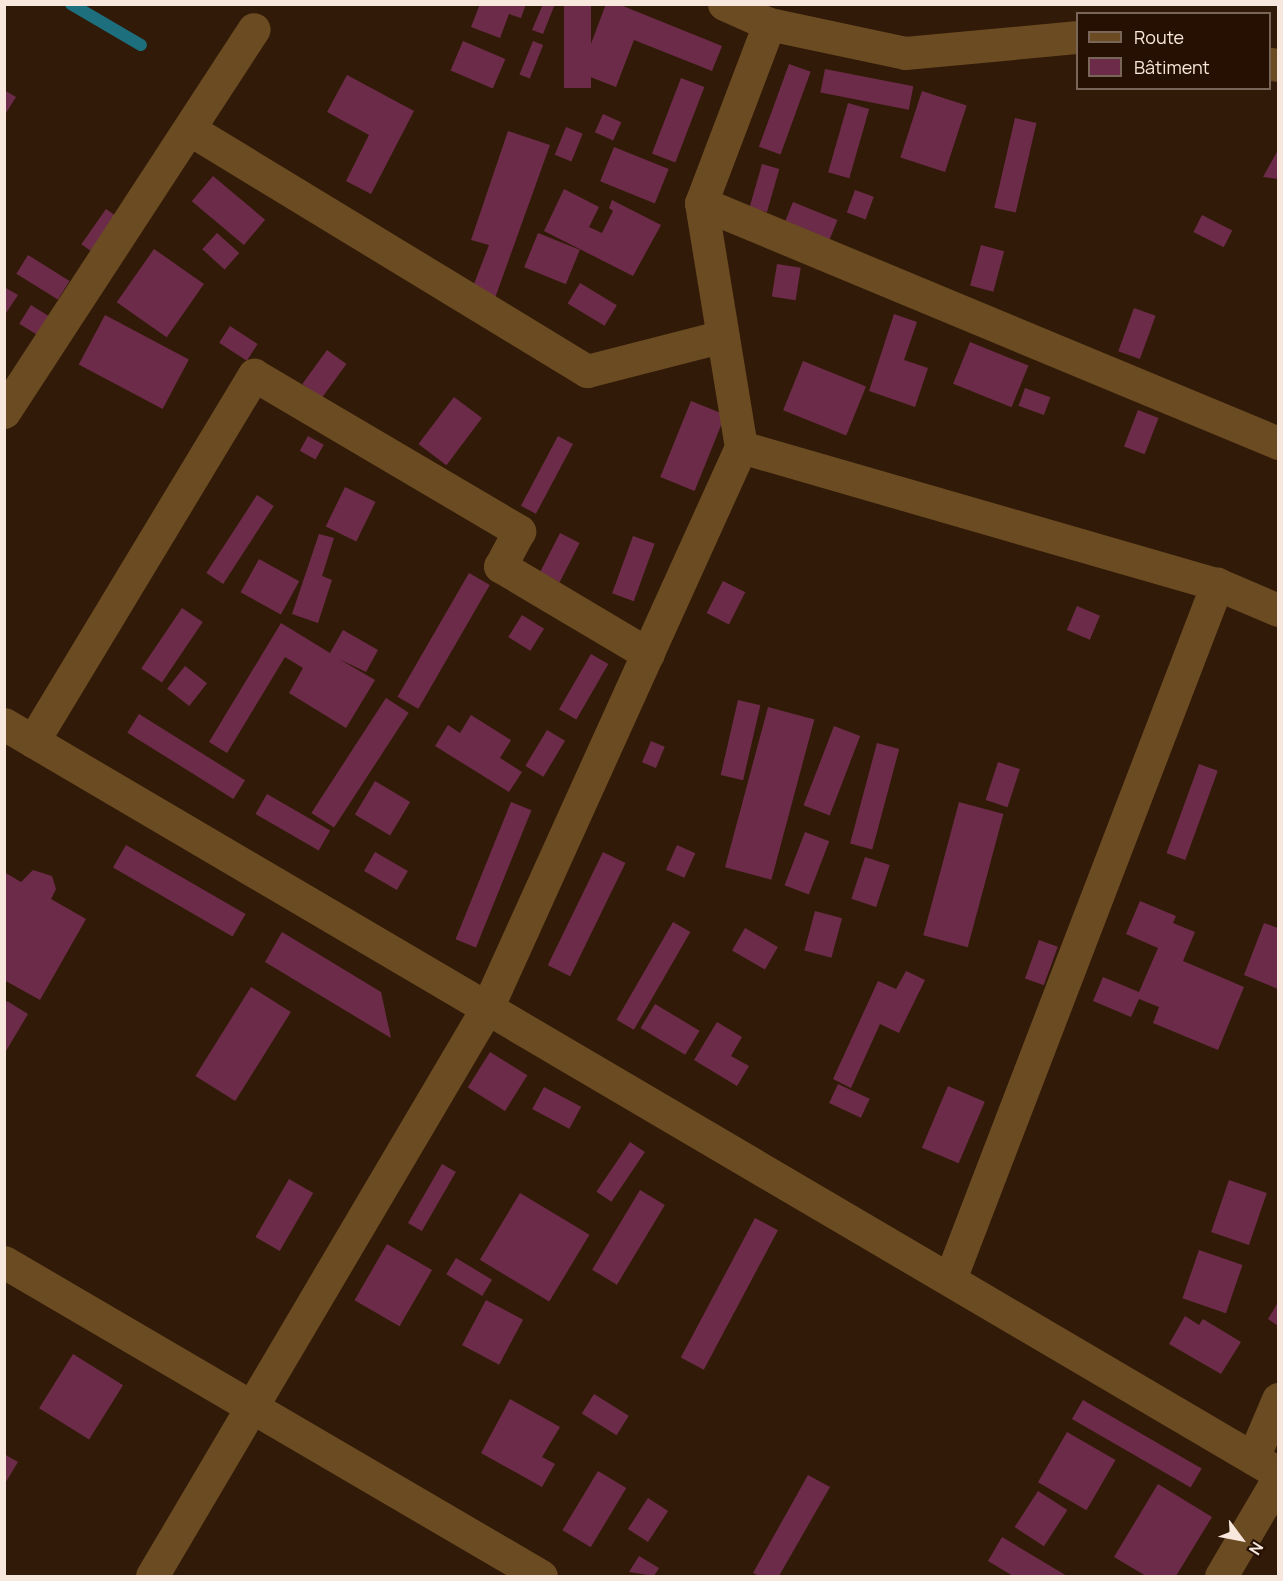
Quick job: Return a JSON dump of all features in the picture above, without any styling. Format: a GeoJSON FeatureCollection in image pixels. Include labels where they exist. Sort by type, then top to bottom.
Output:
{"type":"FeatureCollection","features":[{"type":"Feature","properties":{"kind":"street"},"geometry":{"type":"LineString","coordinates":[[724,4],[769,24],[905,53],[1076,37]]}},
{"type":"Feature","properties":{"kind":"street"},"geometry":{"type":"LineString","coordinates":[[152,1576],[487,1008],[741,447],[701,203],[769,24]]}},
{"type":"Feature","properties":{"kind":"street"},"geometry":{"type":"LineString","coordinates":[[4,412],[254,29]]}},
{"type":"Feature","properties":{"kind":"street"},"geometry":{"type":"LineString","coordinates":[[189,129],[586,371],[723,336]]}},
{"type":"Feature","properties":{"kind":"street"},"geometry":{"type":"LineString","coordinates":[[701,203],[1278,443]]}},
{"type":"Feature","properties":{"kind":"street"},"geometry":{"type":"LineString","coordinates":[[33,741],[254,375],[519,531],[500,566],[648,654]]}},
{"type":"Feature","properties":{"kind":"street"},"geometry":{"type":"LineString","coordinates":[[741,447],[1217,585],[1278,610]]}},
{"type":"Feature","properties":{"kind":"street"},"geometry":{"type":"LineString","coordinates":[[950,1279],[1217,585]]}},
{"type":"Feature","properties":{"kind":"street"},"geometry":{"type":"LineString","coordinates":[[4,724],[1266,1465],[1278,1399]]}},
{"type":"Feature","properties":{"kind":"street"},"geometry":{"type":"LineString","coordinates":[[4,1262],[541,1576]]}},
{"type":"Feature","properties":{"kind":"street"},"geometry":{"type":"LineString","coordinates":[[1221,1576],[1278,1479]]}},
{"type":"Feature","properties":{"kind":"building"},"geometry":{"type":"Polygon","coordinates":[[[480,4],[526,4],[521,18],[509,14],[500,38],[471,27],[480,4]]]}},
{"type":"Feature","properties":{"kind":"building"},"geometry":{"type":"Polygon","coordinates":[[[543,4],[555,4],[543,34],[532,30],[543,4]]]}},
{"type":"Feature","properties":{"kind":"building"},"geometry":{"type":"Polygon","coordinates":[[[564,4],[591,4],[591,88],[564,88],[564,4]]]}},
{"type":"Feature","properties":{"kind":"building"},"geometry":{"type":"Polygon","coordinates":[[[606,4],[618,4],[722,46],[712,71],[634,40],[616,87],[580,73],[606,4]]]}},
{"type":"Feature","properties":{"kind":"building"},"geometry":{"type":"Polygon","coordinates":[[[463,41],[505,59],[493,88],[450,70],[463,41]]]}},
{"type":"Feature","properties":{"kind":"building"},"geometry":{"type":"Polygon","coordinates":[[[533,41],[543,45],[530,78],[520,74],[533,41]]]}},
{"type":"Feature","properties":{"kind":"building"},"geometry":{"type":"Polygon","coordinates":[[[789,64],[811,72],[781,155],[759,147],[789,64]]]}},
{"type":"Feature","properties":{"kind":"building"},"geometry":{"type":"Polygon","coordinates":[[[825,69],[913,86],[909,110],[820,93],[825,69]]]}},
{"type":"Feature","properties":{"kind":"building"},"geometry":{"type":"Polygon","coordinates":[[[347,75],[414,111],[371,194],[346,181],[369,135],[327,112],[347,75]]]}},
{"type":"Feature","properties":{"kind":"building"},"geometry":{"type":"Polygon","coordinates":[[[681,78],[704,87],[675,163],[652,154],[681,78]]]}},
{"type":"Feature","properties":{"kind":"building"},"geometry":{"type":"Polygon","coordinates":[[[4,90],[16,97],[4,116],[4,90]]]}},
{"type":"Feature","properties":{"kind":"building"},"geometry":{"type":"Polygon","coordinates":[[[922,91],[967,106],[945,172],[900,158],[922,91]]]}},
{"type":"Feature","properties":{"kind":"building"},"geometry":{"type":"Polygon","coordinates":[[[848,103],[869,109],[849,178],[828,172],[848,103]]]}},
{"type":"Feature","properties":{"kind":"building"},"geometry":{"type":"Polygon","coordinates":[[[603,114],[621,122],[613,140],[595,132],[603,114]]]}},
{"type":"Feature","properties":{"kind":"building"},"geometry":{"type":"Polygon","coordinates":[[[1015,118],[1036,123],[1016,213],[994,208],[1015,118]]]}},
{"type":"Feature","properties":{"kind":"building"},"geometry":{"type":"Polygon","coordinates":[[[566,127],[583,134],[571,162],[555,155],[566,127]]]}},
{"type":"Feature","properties":{"kind":"building"},"geometry":{"type":"Polygon","coordinates":[[[508,131],[550,145],[495,298],[472,289],[489,245],[471,240],[508,131]]]}},
{"type":"Feature","properties":{"kind":"building"},"geometry":{"type":"Polygon","coordinates":[[[614,147],[669,169],[655,203],[600,181],[614,147]]]}},
{"type":"Feature","properties":{"kind":"building"},"geometry":{"type":"Polygon","coordinates":[[[1278,150],[1278,179],[1263,177],[1278,150]]]}},
{"type":"Feature","properties":{"kind":"building"},"geometry":{"type":"Polygon","coordinates":[[[762,164],[779,169],[767,212],[750,207],[762,164]]]}},
{"type":"Feature","properties":{"kind":"building"},"geometry":{"type":"Polygon","coordinates":[[[213,176],[265,220],[244,245],[192,201],[213,176]]]}},
{"type":"Feature","properties":{"kind":"building"},"geometry":{"type":"Polygon","coordinates":[[[564,189],[599,207],[589,227],[602,233],[613,211],[609,208],[612,200],[661,225],[633,276],[544,231],[564,189]]]}},
{"type":"Feature","properties":{"kind":"building"},"geometry":{"type":"Polygon","coordinates":[[[855,190],[874,197],[866,219],[847,213],[855,190]]]}},
{"type":"Feature","properties":{"kind":"building"},"geometry":{"type":"Polygon","coordinates":[[[793,202],[838,220],[827,247],[782,229],[793,202]]]}},
{"type":"Feature","properties":{"kind":"building"},"geometry":{"type":"Polygon","coordinates":[[[106,209],[126,223],[101,258],[81,244],[106,209]]]}},
{"type":"Feature","properties":{"kind":"building"},"geometry":{"type":"Polygon","coordinates":[[[1202,215],[1232,230],[1224,247],[1193,232],[1202,215]]]}},
{"type":"Feature","properties":{"kind":"building"},"geometry":{"type":"Polygon","coordinates":[[[217,233],[239,253],[225,269],[202,249],[217,233]]]}},
{"type":"Feature","properties":{"kind":"building"},"geometry":{"type":"Polygon","coordinates":[[[538,233],[580,250],[566,284],[524,267],[538,233]]]}},
{"type":"Feature","properties":{"kind":"building"},"geometry":{"type":"Polygon","coordinates":[[[981,245],[1004,251],[993,292],[970,286],[981,245]]]}},
{"type":"Feature","properties":{"kind":"building"},"geometry":{"type":"Polygon","coordinates":[[[154,249],[204,284],[167,337],[117,302],[154,249]]]}},
{"type":"Feature","properties":{"kind":"building"},"geometry":{"type":"Polygon","coordinates":[[[28,255],[70,281],[58,300],[16,274],[28,255]]]}},
{"type":"Feature","properties":{"kind":"building"},"geometry":{"type":"Polygon","coordinates":[[[777,264],[801,268],[796,300],[772,297],[777,264]]]}},
{"type":"Feature","properties":{"kind":"building"},"geometry":{"type":"Polygon","coordinates":[[[580,283],[617,305],[604,326],[568,304],[580,283]]]}},
{"type":"Feature","properties":{"kind":"building"},"geometry":{"type":"Polygon","coordinates":[[[4,287],[18,295],[6,313],[4,312],[4,287]]]}},
{"type":"Feature","properties":{"kind":"building"},"geometry":{"type":"Polygon","coordinates":[[[31,305],[71,330],[59,349],[19,324],[31,305]]]}},
{"type":"Feature","properties":{"kind":"building"},"geometry":{"type":"Polygon","coordinates":[[[1134,308],[1156,316],[1140,359],[1118,351],[1134,308]]]}},
{"type":"Feature","properties":{"kind":"building"},"geometry":{"type":"Polygon","coordinates":[[[894,314],[917,322],[904,360],[928,368],[915,407],[869,391],[894,314]]]}},
{"type":"Feature","properties":{"kind":"building"},"geometry":{"type":"Polygon","coordinates":[[[105,315],[189,360],[163,409],[79,364],[105,315]]]}},
{"type":"Feature","properties":{"kind":"building"},"geometry":{"type":"Polygon","coordinates":[[[230,326],[258,344],[247,361],[219,343],[230,326]]]}},
{"type":"Feature","properties":{"kind":"building"},"geometry":{"type":"Polygon","coordinates":[[[970,342],[1028,366],[1012,407],[953,384],[970,342]]]}},
{"type":"Feature","properties":{"kind":"building"},"geometry":{"type":"Polygon","coordinates":[[[327,350],[346,364],[322,398],[302,384],[327,350]]]}},
{"type":"Feature","properties":{"kind":"building"},"geometry":{"type":"Polygon","coordinates":[[[803,361],[866,386],[846,436],[783,410],[803,361]]]}},
{"type":"Feature","properties":{"kind":"building"},"geometry":{"type":"Polygon","coordinates":[[[1025,388],[1050,397],[1044,415],[1019,406],[1025,388]]]}},
{"type":"Feature","properties":{"kind":"building"},"geometry":{"type":"Polygon","coordinates":[[[454,397],[482,418],[446,465],[418,444],[454,397]]]}},
{"type":"Feature","properties":{"kind":"building"},"geometry":{"type":"Polygon","coordinates":[[[691,401],[725,415],[695,491],[660,477],[691,401]]]}},
{"type":"Feature","properties":{"kind":"building"},"geometry":{"type":"Polygon","coordinates":[[[1138,410],[1159,418],[1145,454],[1124,446],[1138,410]]]}},
{"type":"Feature","properties":{"kind":"building"},"geometry":{"type":"Polygon","coordinates":[[[308,436],[324,445],[316,460],[300,451],[308,436]]]}},
{"type":"Feature","properties":{"kind":"building"},"geometry":{"type":"Polygon","coordinates":[[[558,436],[573,444],[536,514],[521,506],[558,436]]]}},
{"type":"Feature","properties":{"kind":"building"},"geometry":{"type":"Polygon","coordinates":[[[345,487],[376,502],[356,541],[326,527],[345,487]]]}},
{"type":"Feature","properties":{"kind":"building"},"geometry":{"type":"Polygon","coordinates":[[[257,495],[274,506],[223,584],[206,573],[257,495]]]}},
{"type":"Feature","properties":{"kind":"building"},"geometry":{"type":"Polygon","coordinates":[[[560,533],[580,543],[560,582],[540,572],[560,533]]]}},
{"type":"Feature","properties":{"kind":"building"},"geometry":{"type":"Polygon","coordinates":[[[319,534],[334,538],[322,576],[332,580],[318,623],[292,614],[319,534]]]}},
{"type":"Feature","properties":{"kind":"building"},"geometry":{"type":"Polygon","coordinates":[[[633,536],[655,544],[634,601],[612,593],[633,536]]]}},
{"type":"Feature","properties":{"kind":"building"},"geometry":{"type":"Polygon","coordinates":[[[259,559],[299,581],[281,615],[241,592],[259,559]]]}},
{"type":"Feature","properties":{"kind":"building"},"geometry":{"type":"Polygon","coordinates":[[[469,573],[490,585],[418,709],[398,697],[469,573]]]}},
{"type":"Feature","properties":{"kind":"building"},"geometry":{"type":"Polygon","coordinates":[[[723,581],[745,592],[729,624],[707,613],[723,581]]]}},
{"type":"Feature","properties":{"kind":"building"},"geometry":{"type":"Polygon","coordinates":[[[1077,606],[1100,616],[1090,640],[1067,630],[1077,606]]]}},
{"type":"Feature","properties":{"kind":"building"},"geometry":{"type":"Polygon","coordinates":[[[182,608],[203,622],[162,682],[141,669],[182,608]]]}},
{"type":"Feature","properties":{"kind":"building"},"geometry":{"type":"Polygon","coordinates":[[[522,615],[544,629],[530,651],[508,637],[522,615]]]}},
{"type":"Feature","properties":{"kind":"building"},"geometry":{"type":"Polygon","coordinates":[[[281,623],[330,653],[343,630],[378,650],[366,672],[339,659],[375,680],[346,728],[289,693],[303,668],[285,657],[227,753],[209,742],[281,623]]]}},
{"type":"Feature","properties":{"kind":"building"},"geometry":{"type":"Polygon","coordinates":[[[591,654],[608,664],[576,719],[559,709],[591,654]]]}},
{"type":"Feature","properties":{"kind":"building"},"geometry":{"type":"Polygon","coordinates":[[[185,666],[207,683],[189,706],[167,689],[185,666]]]}},
{"type":"Feature","properties":{"kind":"building"},"geometry":{"type":"Polygon","coordinates":[[[386,698],[409,713],[334,828],[311,813],[386,698]]]}},
{"type":"Feature","properties":{"kind":"building"},"geometry":{"type":"Polygon","coordinates":[[[738,700],[760,705],[743,780],[721,775],[738,700]]]}},
{"type":"Feature","properties":{"kind":"building"},"geometry":{"type":"Polygon","coordinates":[[[768,707],[814,719],[771,880],[725,867],[768,707]]]}},
{"type":"Feature","properties":{"kind":"building"},"geometry":{"type":"Polygon","coordinates":[[[139,714],[245,780],[233,799],[127,733],[139,714]]]}},
{"type":"Feature","properties":{"kind":"building"},"geometry":{"type":"Polygon","coordinates":[[[471,715],[511,740],[500,758],[522,772],[509,792],[435,746],[448,725],[460,733],[471,715]]]}},
{"type":"Feature","properties":{"kind":"building"},"geometry":{"type":"Polygon","coordinates":[[[834,726],[860,736],[830,815],[804,805],[834,726]]]}},
{"type":"Feature","properties":{"kind":"building"},"geometry":{"type":"Polygon","coordinates":[[[547,730],[565,741],[543,777],[525,766],[547,730]]]}},
{"type":"Feature","properties":{"kind":"building"},"geometry":{"type":"Polygon","coordinates":[[[651,741],[665,747],[656,768],[642,762],[651,741]]]}},
{"type":"Feature","properties":{"kind":"building"},"geometry":{"type":"Polygon","coordinates":[[[877,743],[899,749],[872,849],[850,843],[877,743]]]}},
{"type":"Feature","properties":{"kind":"building"},"geometry":{"type":"Polygon","coordinates":[[[998,762],[1020,769],[1008,807],[986,800],[998,762]]]}},
{"type":"Feature","properties":{"kind":"building"},"geometry":{"type":"Polygon","coordinates":[[[1199,764],[1218,771],[1185,860],[1167,853],[1199,764]]]}},
{"type":"Feature","properties":{"kind":"building"},"geometry":{"type":"Polygon","coordinates":[[[375,781],[410,802],[390,836],[355,814],[375,781]]]}},
{"type":"Feature","properties":{"kind":"building"},"geometry":{"type":"Polygon","coordinates":[[[267,794],[330,830],[319,850],[256,814],[267,794]]]}},
{"type":"Feature","properties":{"kind":"building"},"geometry":{"type":"Polygon","coordinates":[[[511,802],[531,810],[476,947],[456,939],[511,802]]]}},
{"type":"Feature","properties":{"kind":"building"},"geometry":{"type":"Polygon","coordinates":[[[959,802],[1003,814],[968,947],[923,935],[959,802]]]}},
{"type":"Feature","properties":{"kind":"building"},"geometry":{"type":"Polygon","coordinates":[[[805,832],[829,841],[809,895],[785,885],[805,832]]]}},
{"type":"Feature","properties":{"kind":"building"},"geometry":{"type":"Polygon","coordinates":[[[126,845],[246,914],[233,937],[113,868],[126,845]]]}},
{"type":"Feature","properties":{"kind":"building"},"geometry":{"type":"Polygon","coordinates":[[[677,845],[695,853],[684,878],[666,870],[677,845]]]}},
{"type":"Feature","properties":{"kind":"building"},"geometry":{"type":"Polygon","coordinates":[[[375,852],[408,871],[397,890],[364,871],[375,852]]]}},
{"type":"Feature","properties":{"kind":"building"},"geometry":{"type":"Polygon","coordinates":[[[603,852],[625,863],[570,976],[548,965],[603,852]]]}},
{"type":"Feature","properties":{"kind":"building"},"geometry":{"type":"Polygon","coordinates":[[[865,857],[890,865],[876,907],[851,899],[865,857]]]}},
{"type":"Feature","properties":{"kind":"building"},"geometry":{"type":"Polygon","coordinates":[[[33,870],[52,876],[56,889],[51,899],[86,919],[40,1000],[4,980],[4,872],[21,882],[33,870]]]}},
{"type":"Feature","properties":{"kind":"building"},"geometry":{"type":"Polygon","coordinates":[[[1140,901],[1176,916],[1173,923],[1195,932],[1183,961],[1244,987],[1218,1050],[1153,1023],[1159,1007],[1139,999],[1131,1017],[1093,1001],[1103,977],[1139,992],[1158,948],[1126,934],[1140,901]]]}},
{"type":"Feature","properties":{"kind":"building"},"geometry":{"type":"Polygon","coordinates":[[[815,911],[842,918],[831,958],[804,951],[815,911]]]}},
{"type":"Feature","properties":{"kind":"building"},"geometry":{"type":"Polygon","coordinates":[[[673,922],[690,932],[634,1030],[616,1020],[673,922]]]}},
{"type":"Feature","properties":{"kind":"building"},"geometry":{"type":"Polygon","coordinates":[[[1264,923],[1278,928],[1278,989],[1244,975],[1264,923]]]}},
{"type":"Feature","properties":{"kind":"building"},"geometry":{"type":"Polygon","coordinates":[[[745,928],[778,947],[765,970],[732,951],[745,928]]]}},
{"type":"Feature","properties":{"kind":"building"},"geometry":{"type":"Polygon","coordinates":[[[282,932],[381,992],[391,1038],[265,962],[282,932]]]}},
{"type":"Feature","properties":{"kind":"building"},"geometry":{"type":"Polygon","coordinates":[[[1039,940],[1058,947],[1044,985],[1025,979],[1039,940]]]}},
{"type":"Feature","properties":{"kind":"building"},"geometry":{"type":"Polygon","coordinates":[[[906,971],[925,980],[899,1033],[880,1024],[851,1088],[833,1079],[878,981],[896,989],[906,971]]]}},
{"type":"Feature","properties":{"kind":"building"},"geometry":{"type":"Polygon","coordinates":[[[251,987],[291,1012],[235,1101],[195,1076],[251,987]]]}},
{"type":"Feature","properties":{"kind":"building"},"geometry":{"type":"Polygon","coordinates":[[[7,1001],[28,1014],[6,1051],[4,1006],[7,1001]]]}},
{"type":"Feature","properties":{"kind":"building"},"geometry":{"type":"Polygon","coordinates":[[[655,1004],[700,1031],[685,1055],[641,1028],[655,1004]]]}},
{"type":"Feature","properties":{"kind":"building"},"geometry":{"type":"Polygon","coordinates":[[[717,1022],[742,1037],[731,1056],[749,1066],[737,1086],[694,1060],[717,1022]]]}},
{"type":"Feature","properties":{"kind":"building"},"geometry":{"type":"Polygon","coordinates":[[[490,1052],[527,1075],[505,1111],[468,1088],[490,1052]]]}},
{"type":"Feature","properties":{"kind":"building"},"geometry":{"type":"Polygon","coordinates":[[[838,1084],[870,1099],[861,1118],[829,1103],[838,1084]]]}},
{"type":"Feature","properties":{"kind":"building"},"geometry":{"type":"Polygon","coordinates":[[[948,1086],[985,1102],[959,1163],[922,1148],[948,1086]]]}},
{"type":"Feature","properties":{"kind":"building"},"geometry":{"type":"Polygon","coordinates":[[[544,1087],[581,1107],[569,1129],[532,1109],[544,1087]]]}},
{"type":"Feature","properties":{"kind":"building"},"geometry":{"type":"Polygon","coordinates":[[[630,1142],[645,1152],[611,1202],[596,1192],[630,1142]]]}},
{"type":"Feature","properties":{"kind":"building"},"geometry":{"type":"Polygon","coordinates":[[[442,1164],[456,1172],[422,1231],[408,1223],[442,1164]]]}},
{"type":"Feature","properties":{"kind":"building"},"geometry":{"type":"Polygon","coordinates":[[[289,1179],[313,1193],[280,1251],[256,1237],[289,1179]]]}},
{"type":"Feature","properties":{"kind":"building"},"geometry":{"type":"Polygon","coordinates":[[[1229,1180],[1267,1193],[1249,1245],[1211,1232],[1229,1180]]]}},
{"type":"Feature","properties":{"kind":"building"},"geometry":{"type":"Polygon","coordinates":[[[640,1190],[665,1205],[617,1285],[592,1270],[640,1190]]]}},
{"type":"Feature","properties":{"kind":"building"},"geometry":{"type":"Polygon","coordinates":[[[520,1193],[589,1235],[549,1302],[480,1260],[520,1193]]]}},
{"type":"Feature","properties":{"kind":"building"},"geometry":{"type":"Polygon","coordinates":[[[755,1218],[778,1230],[704,1370],[681,1358],[755,1218]]]}},
{"type":"Feature","properties":{"kind":"building"},"geometry":{"type":"Polygon","coordinates":[[[387,1244],[432,1270],[400,1326],[355,1300],[387,1244]]]}},
{"type":"Feature","properties":{"kind":"building"},"geometry":{"type":"Polygon","coordinates":[[[1199,1250],[1242,1265],[1226,1313],[1182,1298],[1199,1250]]]}},
{"type":"Feature","properties":{"kind":"building"},"geometry":{"type":"Polygon","coordinates":[[[456,1258],[492,1280],[482,1296],[446,1274],[456,1258]]]}},
{"type":"Feature","properties":{"kind":"building"},"geometry":{"type":"Polygon","coordinates":[[[486,1300],[523,1320],[499,1365],[462,1345],[486,1300]]]}},
{"type":"Feature","properties":{"kind":"building"},"geometry":{"type":"Polygon","coordinates":[[[1278,1305],[1278,1326],[1268,1319],[1278,1305]]]}},
{"type":"Feature","properties":{"kind":"building"},"geometry":{"type":"Polygon","coordinates":[[[1185,1316],[1199,1325],[1203,1319],[1241,1342],[1221,1374],[1169,1344],[1185,1316]]]}},
{"type":"Feature","properties":{"kind":"building"},"geometry":{"type":"Polygon","coordinates":[[[73,1354],[123,1385],[89,1440],[39,1408],[73,1354]]]}},
{"type":"Feature","properties":{"kind":"building"},"geometry":{"type":"Polygon","coordinates":[[[594,1394],[629,1416],[617,1435],[582,1414],[594,1394]]]}},
{"type":"Feature","properties":{"kind":"building"},"geometry":{"type":"Polygon","coordinates":[[[510,1399],[560,1427],[542,1457],[555,1464],[542,1487],[481,1453],[510,1399]]]}},
{"type":"Feature","properties":{"kind":"building"},"geometry":{"type":"Polygon","coordinates":[[[1083,1400],[1202,1468],[1191,1488],[1072,1419],[1083,1400]]]}},
{"type":"Feature","properties":{"kind":"building"},"geometry":{"type":"Polygon","coordinates":[[[1067,1432],[1115,1460],[1086,1510],[1038,1482],[1067,1432]]]}},
{"type":"Feature","properties":{"kind":"building"},"geometry":{"type":"Polygon","coordinates":[[[4,1454],[18,1462],[4,1485],[4,1454]]]}},
{"type":"Feature","properties":{"kind":"building"},"geometry":{"type":"Polygon","coordinates":[[[598,1471],[626,1488],[591,1547],[562,1530],[598,1471]]]}},
{"type":"Feature","properties":{"kind":"building"},"geometry":{"type":"Polygon","coordinates":[[[808,1475],[830,1487],[779,1576],[759,1576],[753,1573],[808,1475]]]}},
{"type":"Feature","properties":{"kind":"building"},"geometry":{"type":"Polygon","coordinates":[[[1158,1484],[1212,1517],[1176,1576],[1146,1576],[1114,1557],[1158,1484]]]}},
{"type":"Feature","properties":{"kind":"building"},"geometry":{"type":"Polygon","coordinates":[[[1038,1491],[1067,1510],[1044,1546],[1015,1527],[1038,1491]]]}},
{"type":"Feature","properties":{"kind":"building"},"geometry":{"type":"Polygon","coordinates":[[[648,1498],[668,1511],[648,1542],[628,1529],[648,1498]]]}},
{"type":"Feature","properties":{"kind":"building"},"geometry":{"type":"Polygon","coordinates":[[[1002,1537],[1067,1576],[1013,1576],[988,1561],[1002,1537]]]}},
{"type":"Feature","properties":{"kind":"building"},"geometry":{"type":"Polygon","coordinates":[[[639,1556],[659,1568],[654,1576],[629,1572],[639,1556]]]}},
{"type":"Feature","properties":{"kind":"waterway"},"geometry":{"type":"LineString","coordinates":[[71,4],[141,45]]}}]}
